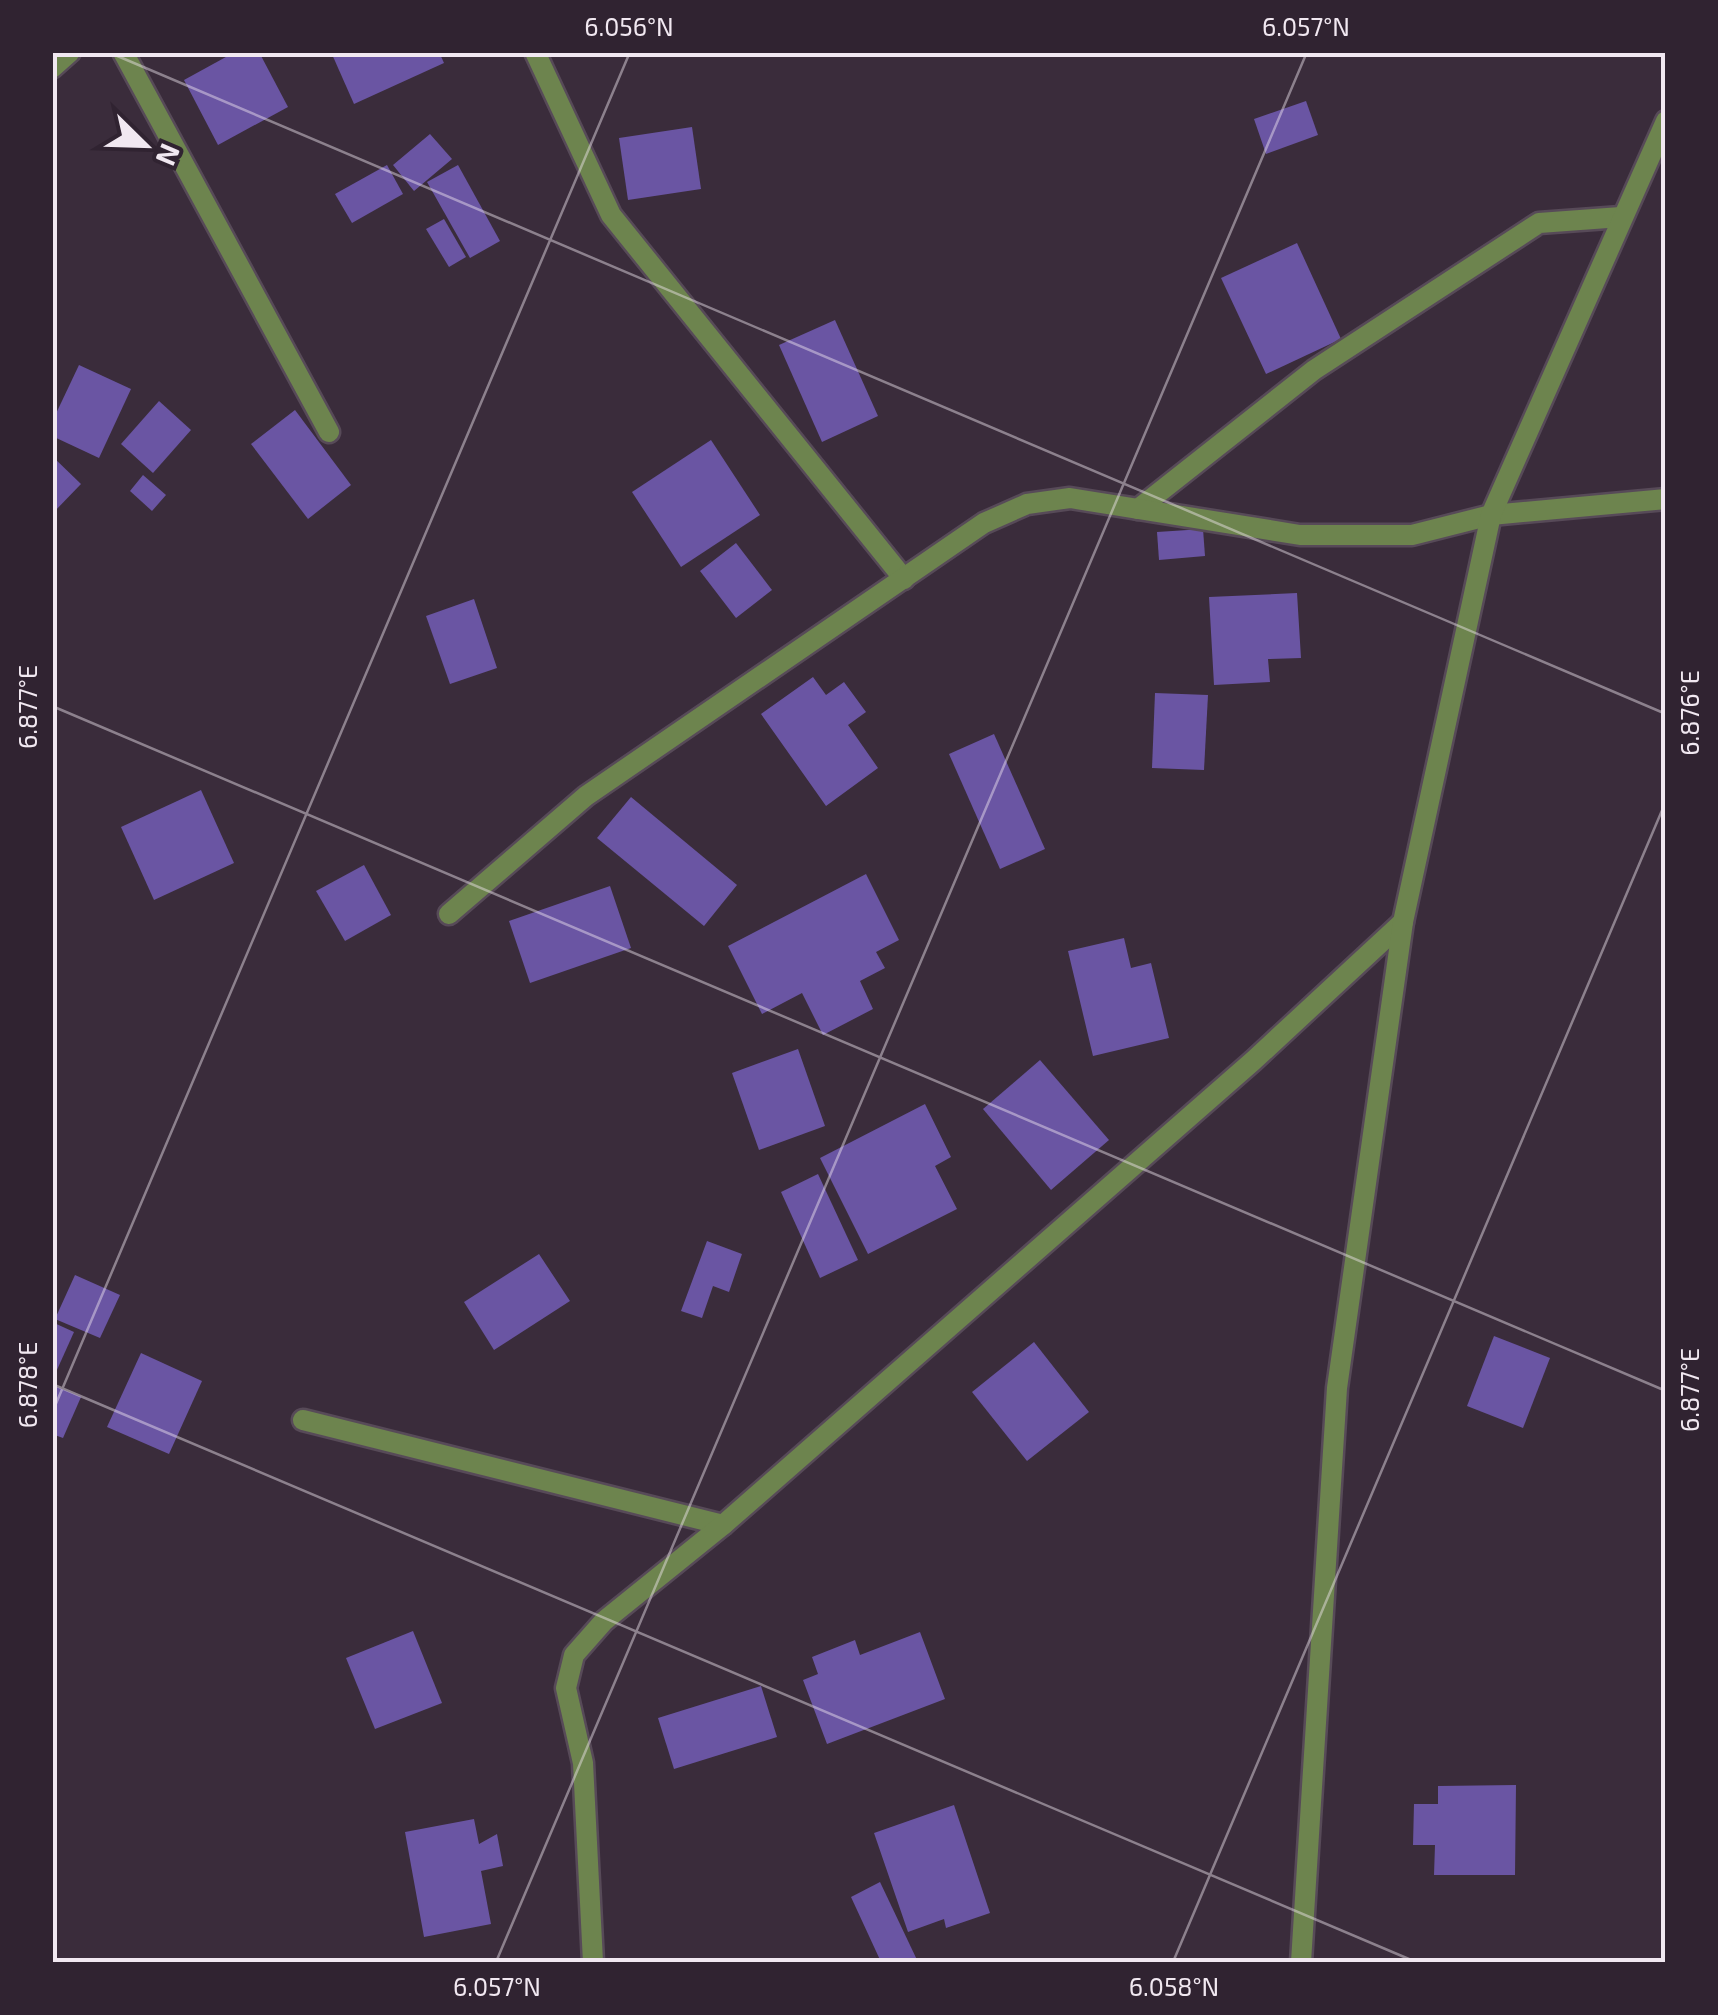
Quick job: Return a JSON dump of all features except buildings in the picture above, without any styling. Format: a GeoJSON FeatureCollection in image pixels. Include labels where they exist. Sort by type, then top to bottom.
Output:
{"type":"FeatureCollection","features":[{"type":"Feature","properties":{"kind":"street"},"geometry":{"type":"LineString","coordinates":[[53,67],[70,52]]}},
{"type":"Feature","properties":{"kind":"street"},"geometry":{"type":"LineString","coordinates":[[124,52],[329,432]]}},
{"type":"Feature","properties":{"kind":"street"},"geometry":{"type":"LineString","coordinates":[[535,52],[611,214],[904,579]]}},
{"type":"Feature","properties":{"kind":"street"},"geometry":{"type":"LineString","coordinates":[[1301,1962],[1336,1388],[1403,922],[1491,515],[1666,121]]}},
{"type":"Feature","properties":{"kind":"street"},"geometry":{"type":"LineString","coordinates":[[1138,510],[1314,370],[1539,223],[1621,217]]}},
{"type":"Feature","properties":{"kind":"street"},"geometry":{"type":"LineString","coordinates":[[449,914],[586,796],[984,523],[1027,504],[1070,498],[1300,535],[1412,535],[1491,515],[1666,499]]}},
{"type":"Feature","properties":{"kind":"street"},"geometry":{"type":"LineString","coordinates":[[592,1962],[583,1763],[566,1688],[574,1654],[604,1621],[723,1525],[1253,1061],[1403,922]]}},
{"type":"Feature","properties":{"kind":"street"},"geometry":{"type":"LineString","coordinates":[[303,1420],[723,1525]]}}]}
